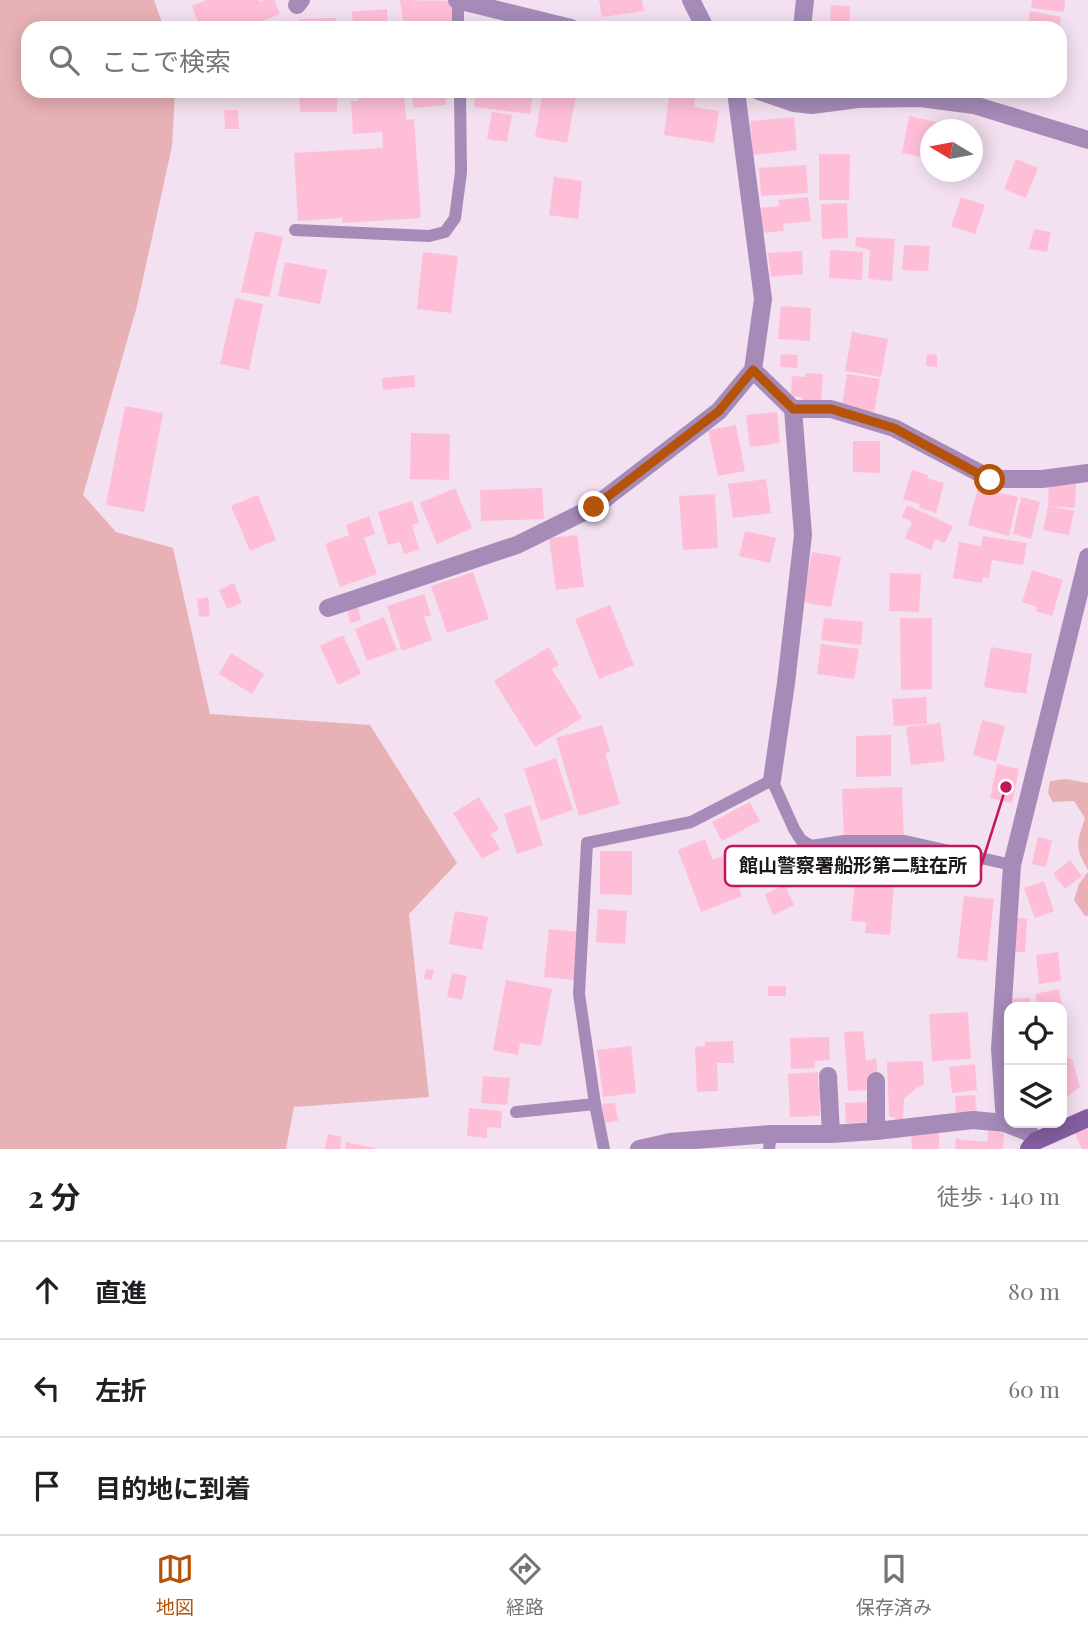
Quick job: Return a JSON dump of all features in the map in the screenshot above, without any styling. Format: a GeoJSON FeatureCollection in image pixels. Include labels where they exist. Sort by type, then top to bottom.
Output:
{"type":"FeatureCollection","features":[{"type":"Feature","properties":{"kind":"main road"},"geometry":{"type":"LineString","coordinates":[[1032,1145],[1088,1118]]}},
{"type":"Feature","properties":{"kind":"street"},"geometry":{"type":"LineString","coordinates":[[691,0],[702,21]]}},
{"type":"Feature","properties":{"kind":"street"},"geometry":{"type":"LineString","coordinates":[[803,21],[805,0]]}},
{"type":"Feature","properties":{"kind":"street"},"geometry":{"type":"LineString","coordinates":[[466,1],[544,21]]}},
{"type":"Feature","properties":{"kind":"street"},"geometry":{"type":"LineString","coordinates":[[328,608],[517,545],[594,507],[719,411],[753,370],[763,299],[737,98]]}},
{"type":"Feature","properties":{"kind":"street"},"geometry":{"type":"LineString","coordinates":[[797,98],[812,105],[888,98]]}},
{"type":"Feature","properties":{"kind":"street"},"geometry":{"type":"LineString","coordinates":[[926,98],[974,105],[1088,140]]}},
{"type":"Feature","properties":{"kind":"street"},"geometry":{"type":"LineString","coordinates":[[753,370],[793,409],[803,535],[772,780]]}},
{"type":"Feature","properties":{"kind":"street"},"geometry":{"type":"LineString","coordinates":[[793,409],[831,409],[894,428],[990,480],[1041,479],[1088,473]]}},
{"type":"Feature","properties":{"kind":"street"},"geometry":{"type":"LineString","coordinates":[[1004,1109],[1000,1049],[1012,864],[1088,557]]}},
{"type":"Feature","properties":{"kind":"street"},"geometry":{"type":"LineString","coordinates":[[828,1076],[831,1134]]}},
{"type":"Feature","properties":{"kind":"street"},"geometry":{"type":"LineString","coordinates":[[876,1081],[876,1131]]}},
{"type":"Feature","properties":{"kind":"street"},"geometry":{"type":"LineString","coordinates":[[639,1149],[670,1142],[770,1142],[973,1121],[1004,1124]]}},
{"type":"Feature","properties":{"kind":"street"},"geometry":{"type":"LineString","coordinates":[[1016,1128],[1028,1132],[1032,1145]]}},
{"type":"Feature","properties":{"kind":"lane"},"geometry":{"type":"LineString","coordinates":[[460,21],[466,1]]}},
{"type":"Feature","properties":{"kind":"lane"},"geometry":{"type":"LineString","coordinates":[[295,230],[429,236],[445,232],[455,218],[461,172],[460,98]]}},
{"type":"Feature","properties":{"kind":"lane"},"geometry":{"type":"LineString","coordinates":[[604,1149],[579,994],[587,843],[691,822],[772,780],[794,829],[801,840],[811,846],[844,841],[905,841],[1012,864]]}},
{"type":"Feature","properties":{"kind":"lane"},"geometry":{"type":"LineString","coordinates":[[516,1112],[595,1104]]}},
{"type":"Feature","properties":{"kind":"shaded area"},"geometry":{"type":"Polygon","coordinates":[[[0,0],[154,0],[162,21],[21,21],[21,98],[175,98],[172,146],[137,306],[83,495],[116,532],[173,548],[210,714],[370,725],[457,863],[409,914],[429,1097],[294,1107],[286,1149],[0,1149],[0,0]]]}},
{"type":"Feature","properties":{"kind":"shaded area"},"geometry":{"type":"Polygon","coordinates":[[[1066,779],[1088,783],[1088,870],[1078,844],[1085,818],[1074,801],[1053,802],[1048,793],[1050,781],[1066,779]]]}},
{"type":"Feature","properties":{"kind":"shaded area"},"geometry":{"type":"Polygon","coordinates":[[[1088,872],[1088,916],[1085,916],[1074,900],[1079,884],[1088,872]]]}},
{"type":"Feature","properties":{"kind":"building"},"geometry":{"type":"Polygon","coordinates":[[[207,0],[274,0],[280,14],[263,21],[197,21],[192,6],[207,0]]]}},
{"type":"Feature","properties":{"kind":"building"},"geometry":{"type":"Polygon","coordinates":[[[400,0],[452,1],[453,21],[403,21],[400,0]]]}},
{"type":"Feature","properties":{"kind":"building"},"geometry":{"type":"Polygon","coordinates":[[[599,0],[642,0],[644,11],[602,17],[599,0]]]}},
{"type":"Feature","properties":{"kind":"building"},"geometry":{"type":"Polygon","coordinates":[[[1032,0],[1065,0],[1064,12],[1031,8],[1032,0]]]}},
{"type":"Feature","properties":{"kind":"building"},"geometry":{"type":"Polygon","coordinates":[[[831,5],[850,6],[849,21],[830,21],[831,5]]]}},
{"type":"Feature","properties":{"kind":"building"},"geometry":{"type":"Polygon","coordinates":[[[387,9],[388,21],[353,21],[352,12],[387,9]]]}},
{"type":"Feature","properties":{"kind":"building"},"geometry":{"type":"Polygon","coordinates":[[[1030,11],[1061,17],[1060,21],[1028,21],[1030,11]]]}},
{"type":"Feature","properties":{"kind":"building"},"geometry":{"type":"Polygon","coordinates":[[[336,18],[336,21],[299,21],[336,18]]]}},
{"type":"Feature","properties":{"kind":"building"},"geometry":{"type":"Polygon","coordinates":[[[299,98],[337,98],[337,112],[300,112],[299,98]]]}},
{"type":"Feature","properties":{"kind":"building"},"geometry":{"type":"Polygon","coordinates":[[[358,98],[404,98],[406,120],[414,119],[421,218],[342,223],[342,218],[298,221],[294,153],[383,148],[382,132],[353,134],[351,101],[358,101],[358,98]]]}},
{"type":"Feature","properties":{"kind":"building"},"geometry":{"type":"Polygon","coordinates":[[[412,98],[446,98],[446,105],[413,108],[412,98]]]}},
{"type":"Feature","properties":{"kind":"building"},"geometry":{"type":"Polygon","coordinates":[[[475,98],[532,98],[530,114],[474,107],[475,98]]]}},
{"type":"Feature","properties":{"kind":"building"},"geometry":{"type":"Polygon","coordinates":[[[542,98],[576,98],[567,143],[535,137],[542,98]]]}},
{"type":"Feature","properties":{"kind":"building"},"geometry":{"type":"Polygon","coordinates":[[[669,98],[695,98],[694,107],[719,111],[714,143],[664,135],[669,98]]]}},
{"type":"Feature","properties":{"kind":"building"},"geometry":{"type":"Polygon","coordinates":[[[224,110],[238,110],[239,129],[225,129],[224,110]]]}},
{"type":"Feature","properties":{"kind":"building"},"geometry":{"type":"Polygon","coordinates":[[[492,112],[512,115],[507,142],[487,139],[492,112]]]}},
{"type":"Feature","properties":{"kind":"building"},"geometry":{"type":"Polygon","coordinates":[[[909,116],[922,119],[920,119],[920,156],[902,153],[909,116]]]}},
{"type":"Feature","properties":{"kind":"building"},"geometry":{"type":"Polygon","coordinates":[[[794,117],[797,150],[753,155],[750,121],[794,117]]]}},
{"type":"Feature","properties":{"kind":"building"},"geometry":{"type":"Polygon","coordinates":[[[819,154],[850,154],[849,200],[819,200],[819,154]]]}},
{"type":"Feature","properties":{"kind":"building"},"geometry":{"type":"Polygon","coordinates":[[[1016,159],[1038,168],[1026,198],[1004,189],[1016,159]]]}},
{"type":"Feature","properties":{"kind":"building"},"geometry":{"type":"Polygon","coordinates":[[[806,165],[808,193],[761,196],[759,168],[806,165]]]}},
{"type":"Feature","properties":{"kind":"building"},"geometry":{"type":"Polygon","coordinates":[[[554,177],[582,181],[578,219],[549,215],[554,177]]]}},
{"type":"Feature","properties":{"kind":"building"},"geometry":{"type":"Polygon","coordinates":[[[808,197],[811,221],[783,224],[784,231],[761,233],[759,208],[779,206],[778,200],[808,197]]]}},
{"type":"Feature","properties":{"kind":"building"},"geometry":{"type":"Polygon","coordinates":[[[961,197],[985,205],[975,234],[951,226],[961,197]]]}},
{"type":"Feature","properties":{"kind":"building"},"geometry":{"type":"Polygon","coordinates":[[[847,203],[848,238],[822,239],[821,204],[847,203]]]}},
{"type":"Feature","properties":{"kind":"building"},"geometry":{"type":"Polygon","coordinates":[[[1034,229],[1051,232],[1047,252],[1029,249],[1034,229]]]}},
{"type":"Feature","properties":{"kind":"building"},"geometry":{"type":"Polygon","coordinates":[[[255,231],[283,237],[269,297],[241,292],[255,231]]]}},
{"type":"Feature","properties":{"kind":"building"},"geometry":{"type":"Polygon","coordinates":[[[856,237],[895,239],[892,281],[868,279],[870,250],[855,246],[856,237]]]}},
{"type":"Feature","properties":{"kind":"building"},"geometry":{"type":"Polygon","coordinates":[[[904,245],[930,246],[928,271],[902,270],[904,245]]]}},
{"type":"Feature","properties":{"kind":"building"},"geometry":{"type":"Polygon","coordinates":[[[830,250],[863,252],[862,280],[829,278],[830,250]]]}},
{"type":"Feature","properties":{"kind":"building"},"geometry":{"type":"Polygon","coordinates":[[[802,251],[803,274],[771,277],[768,253],[802,251]]]}},
{"type":"Feature","properties":{"kind":"building"},"geometry":{"type":"Polygon","coordinates":[[[423,252],[458,256],[451,313],[417,309],[423,252]]]}},
{"type":"Feature","properties":{"kind":"building"},"geometry":{"type":"Polygon","coordinates":[[[285,262],[327,270],[320,304],[278,296],[285,262]]]}},
{"type":"Feature","properties":{"kind":"building"},"geometry":{"type":"Polygon","coordinates":[[[235,298],[263,304],[249,370],[220,364],[235,298]]]}},
{"type":"Feature","properties":{"kind":"building"},"geometry":{"type":"Polygon","coordinates":[[[781,306],[811,308],[810,341],[778,339],[781,306]]]}},
{"type":"Feature","properties":{"kind":"building"},"geometry":{"type":"Polygon","coordinates":[[[852,332],[888,339],[881,377],[845,371],[852,332]]]}},
{"type":"Feature","properties":{"kind":"building"},"geometry":{"type":"Polygon","coordinates":[[[781,354],[798,355],[797,368],[780,367],[781,354]]]}},
{"type":"Feature","properties":{"kind":"building"},"geometry":{"type":"Polygon","coordinates":[[[927,354],[937,355],[937,367],[926,366],[927,354]]]}},
{"type":"Feature","properties":{"kind":"building"},"geometry":{"type":"Polygon","coordinates":[[[806,373],[823,374],[821,403],[802,401],[802,397],[791,396],[792,376],[805,377],[806,373]]]}},
{"type":"Feature","properties":{"kind":"building"},"geometry":{"type":"Polygon","coordinates":[[[847,374],[880,379],[874,412],[842,406],[847,374]]]}},
{"type":"Feature","properties":{"kind":"building"},"geometry":{"type":"Polygon","coordinates":[[[414,375],[415,387],[383,390],[382,378],[414,375]]]}},
{"type":"Feature","properties":{"kind":"building"},"geometry":{"type":"Polygon","coordinates":[[[125,406],[163,413],[144,512],[106,505],[125,406]]]}},
{"type":"Feature","properties":{"kind":"building"},"geometry":{"type":"Polygon","coordinates":[[[777,412],[780,443],[750,447],[746,415],[777,412]]]}},
{"type":"Feature","properties":{"kind":"building"},"geometry":{"type":"Polygon","coordinates":[[[736,425],[745,471],[718,476],[708,430],[736,425]]]}},
{"type":"Feature","properties":{"kind":"building"},"geometry":{"type":"Polygon","coordinates":[[[411,433],[450,434],[449,480],[410,479],[411,433]]]}},
{"type":"Feature","properties":{"kind":"building"},"geometry":{"type":"Polygon","coordinates":[[[853,441],[880,441],[880,473],[853,472],[853,441]]]}},
{"type":"Feature","properties":{"kind":"building"},"geometry":{"type":"Polygon","coordinates":[[[912,470],[944,483],[936,513],[903,499],[912,470]]]}},
{"type":"Feature","properties":{"kind":"building"},"geometry":{"type":"Polygon","coordinates":[[[766,479],[771,513],[733,518],[728,484],[766,479]]]}},
{"type":"Feature","properties":{"kind":"building"},"geometry":{"type":"Polygon","coordinates":[[[1049,482],[1076,484],[1075,508],[1048,506],[1049,482]]]}},
{"type":"Feature","properties":{"kind":"building"},"geometry":{"type":"Polygon","coordinates":[[[455,488],[472,528],[437,544],[420,503],[455,488]]]}},
{"type":"Feature","properties":{"kind":"building"},"geometry":{"type":"Polygon","coordinates":[[[542,488],[544,519],[481,521],[480,490],[542,488]]]}},
{"type":"Feature","properties":{"kind":"building"},"geometry":{"type":"Polygon","coordinates":[[[978,488],[1018,497],[1009,536],[968,525],[978,488]]]}},
{"type":"Feature","properties":{"kind":"building"},"geometry":{"type":"Polygon","coordinates":[[[715,494],[718,548],[683,550],[679,496],[715,494]]]}},
{"type":"Feature","properties":{"kind":"building"},"geometry":{"type":"Polygon","coordinates":[[[258,495],[276,540],[250,551],[231,506],[258,495]]]}},
{"type":"Feature","properties":{"kind":"building"},"geometry":{"type":"Polygon","coordinates":[[[1021,497],[1040,502],[1031,539],[1013,534],[1021,497]]]}},
{"type":"Feature","properties":{"kind":"building"},"geometry":{"type":"Polygon","coordinates":[[[412,501],[419,523],[412,525],[419,550],[404,554],[400,542],[388,545],[378,512],[412,501]]]}},
{"type":"Feature","properties":{"kind":"building"},"geometry":{"type":"Polygon","coordinates":[[[907,505],[953,526],[945,543],[935,539],[931,550],[905,538],[912,522],[902,517],[907,505]]]}},
{"type":"Feature","properties":{"kind":"building"},"geometry":{"type":"Polygon","coordinates":[[[1048,506],[1074,511],[1069,535],[1043,530],[1048,506]]]}},
{"type":"Feature","properties":{"kind":"building"},"geometry":{"type":"Polygon","coordinates":[[[369,516],[375,534],[364,538],[377,574],[340,587],[325,544],[349,535],[346,525],[369,516]]]}},
{"type":"Feature","properties":{"kind":"building"},"geometry":{"type":"Polygon","coordinates":[[[745,531],[776,538],[770,563],[739,556],[745,531]]]}},
{"type":"Feature","properties":{"kind":"building"},"geometry":{"type":"Polygon","coordinates":[[[577,535],[584,587],[556,590],[549,538],[577,535]]]}},
{"type":"Feature","properties":{"kind":"building"},"geometry":{"type":"Polygon","coordinates":[[[983,536],[1027,543],[1023,565],[992,560],[989,578],[983,577],[982,583],[953,578],[959,542],[981,546],[983,536]]]}},
{"type":"Feature","properties":{"kind":"building"},"geometry":{"type":"Polygon","coordinates":[[[812,552],[841,557],[831,607],[802,602],[812,552]]]}},
{"type":"Feature","properties":{"kind":"building"},"geometry":{"type":"Polygon","coordinates":[[[1032,570],[1063,580],[1052,616],[1036,611],[1037,607],[1022,602],[1032,570]]]}},
{"type":"Feature","properties":{"kind":"building"},"geometry":{"type":"Polygon","coordinates":[[[473,572],[489,619],[447,633],[431,586],[473,572]]]}},
{"type":"Feature","properties":{"kind":"building"},"geometry":{"type":"Polygon","coordinates":[[[890,573],[921,574],[919,612],[889,611],[890,573]]]}},
{"type":"Feature","properties":{"kind":"building"},"geometry":{"type":"Polygon","coordinates":[[[234,583],[242,603],[227,609],[219,590],[234,583]]]}},
{"type":"Feature","properties":{"kind":"building"},"geometry":{"type":"Polygon","coordinates":[[[424,594],[431,615],[424,617],[432,640],[402,651],[387,606],[424,594]]]}},
{"type":"Feature","properties":{"kind":"building"},"geometry":{"type":"Polygon","coordinates":[[[208,597],[210,616],[199,617],[197,599],[208,597]]]}},
{"type":"Feature","properties":{"kind":"building"},"geometry":{"type":"Polygon","coordinates":[[[610,605],[634,665],[599,679],[575,619],[610,605]]]}},
{"type":"Feature","properties":{"kind":"building"},"geometry":{"type":"Polygon","coordinates":[[[358,607],[361,620],[350,623],[347,610],[358,607]]]}},
{"type":"Feature","properties":{"kind":"building"},"geometry":{"type":"Polygon","coordinates":[[[384,617],[397,650],[367,661],[355,629],[384,617]]]}},
{"type":"Feature","properties":{"kind":"building"},"geometry":{"type":"Polygon","coordinates":[[[824,618],[863,622],[861,645],[821,640],[824,618]]]}},
{"type":"Feature","properties":{"kind":"building"},"geometry":{"type":"Polygon","coordinates":[[[900,618],[932,618],[932,689],[901,690],[900,618]]]}},
{"type":"Feature","properties":{"kind":"building"},"geometry":{"type":"Polygon","coordinates":[[[343,635],[361,674],[338,685],[320,646],[343,635]]]}},
{"type":"Feature","properties":{"kind":"building"},"geometry":{"type":"Polygon","coordinates":[[[821,644],[859,649],[854,679],[817,674],[821,644]]]}},
{"type":"Feature","properties":{"kind":"building"},"geometry":{"type":"Polygon","coordinates":[[[549,647],[559,665],[552,669],[582,718],[535,747],[494,681],[549,647]]]}},
{"type":"Feature","properties":{"kind":"building"},"geometry":{"type":"Polygon","coordinates":[[[991,647],[1032,654],[1026,694],[984,687],[991,647]]]}},
{"type":"Feature","properties":{"kind":"building"},"geometry":{"type":"Polygon","coordinates":[[[231,653],[264,674],[252,694],[219,674],[231,653]]]}},
{"type":"Feature","properties":{"kind":"building"},"geometry":{"type":"Polygon","coordinates":[[[926,697],[927,724],[894,726],[892,699],[926,697]]]}},
{"type":"Feature","properties":{"kind":"building"},"geometry":{"type":"Polygon","coordinates":[[[982,720],[1005,726],[996,762],[973,755],[982,720]]]}},
{"type":"Feature","properties":{"kind":"building"},"geometry":{"type":"Polygon","coordinates":[[[940,723],[945,761],[911,765],[906,727],[940,723]]]}},
{"type":"Feature","properties":{"kind":"building"},"geometry":{"type":"Polygon","coordinates":[[[602,725],[610,752],[605,753],[620,804],[579,816],[556,738],[602,725]]]}},
{"type":"Feature","properties":{"kind":"building"},"geometry":{"type":"Polygon","coordinates":[[[891,735],[891,776],[856,777],[856,736],[891,735]]]}},
{"type":"Feature","properties":{"kind":"building"},"geometry":{"type":"Polygon","coordinates":[[[556,758],[573,810],[541,821],[524,769],[556,758]]]}},
{"type":"Feature","properties":{"kind":"building"},"geometry":{"type":"Polygon","coordinates":[[[997,764],[1019,769],[1012,803],[990,798],[997,764]]]}},
{"type":"Feature","properties":{"kind":"building"},"geometry":{"type":"Polygon","coordinates":[[[902,787],[904,839],[844,841],[842,789],[902,787]]]}},
{"type":"Feature","properties":{"kind":"building"},"geometry":{"type":"Polygon","coordinates":[[[479,797],[499,829],[491,834],[500,849],[482,859],[453,813],[479,797]]]}},
{"type":"Feature","properties":{"kind":"building"},"geometry":{"type":"Polygon","coordinates":[[[750,802],[760,821],[722,841],[712,822],[750,802]]]}},
{"type":"Feature","properties":{"kind":"building"},"geometry":{"type":"Polygon","coordinates":[[[530,805],[543,845],[517,854],[504,814],[530,805]]]}},
{"type":"Feature","properties":{"kind":"building"},"geometry":{"type":"Polygon","coordinates":[[[1038,837],[1052,840],[1046,867],[1032,864],[1038,837]]]}},
{"type":"Feature","properties":{"kind":"building"},"geometry":{"type":"Polygon","coordinates":[[[705,839],[713,860],[726,855],[742,896],[701,912],[678,850],[705,839]]]}},
{"type":"Feature","properties":{"kind":"building"},"geometry":{"type":"Polygon","coordinates":[[[600,851],[632,851],[632,895],[600,894],[600,851]]]}},
{"type":"Feature","properties":{"kind":"building"},"geometry":{"type":"Polygon","coordinates":[[[1070,860],[1082,876],[1065,889],[1053,874],[1070,860]]]}},
{"type":"Feature","properties":{"kind":"building"},"geometry":{"type":"Polygon","coordinates":[[[856,870],[895,873],[890,935],[865,933],[866,922],[851,921],[856,870]]]}},
{"type":"Feature","properties":{"kind":"building"},"geometry":{"type":"Polygon","coordinates":[[[1044,881],[1054,911],[1035,918],[1024,888],[1044,881]]]}},
{"type":"Feature","properties":{"kind":"building"},"geometry":{"type":"Polygon","coordinates":[[[785,885],[794,905],[773,915],[765,894],[785,885]]]}},
{"type":"Feature","properties":{"kind":"building"},"geometry":{"type":"Polygon","coordinates":[[[964,896],[994,899],[987,961],[957,958],[964,896]]]}},
{"type":"Feature","properties":{"kind":"building"},"geometry":{"type":"Polygon","coordinates":[[[598,909],[627,911],[625,944],[596,942],[598,909]]]}},
{"type":"Feature","properties":{"kind":"building"},"geometry":{"type":"Polygon","coordinates":[[[455,911],[488,917],[482,950],[449,944],[455,911]]]}},
{"type":"Feature","properties":{"kind":"building"},"geometry":{"type":"Polygon","coordinates":[[[1016,918],[1027,919],[1025,952],[1014,952],[1016,918]]]}},
{"type":"Feature","properties":{"kind":"building"},"geometry":{"type":"Polygon","coordinates":[[[549,929],[579,932],[574,980],[544,977],[549,929]]]}},
{"type":"Feature","properties":{"kind":"building"},"geometry":{"type":"Polygon","coordinates":[[[1058,952],[1061,981],[1039,984],[1036,955],[1058,952]]]}},
{"type":"Feature","properties":{"kind":"building"},"geometry":{"type":"Polygon","coordinates":[[[426,969],[434,970],[432,980],[424,979],[426,969]]]}},
{"type":"Feature","properties":{"kind":"building"},"geometry":{"type":"Polygon","coordinates":[[[452,973],[467,976],[462,1000],[447,997],[452,973]]]}},
{"type":"Feature","properties":{"kind":"building"},"geometry":{"type":"Polygon","coordinates":[[[506,980],[552,989],[541,1046],[520,1043],[518,1055],[493,1050],[506,980]]]}},
{"type":"Feature","properties":{"kind":"building"},"geometry":{"type":"Polygon","coordinates":[[[768,986],[786,986],[786,996],[768,996],[768,986]]]}},
{"type":"Feature","properties":{"kind":"building"},"geometry":{"type":"Polygon","coordinates":[[[1059,989],[1061,1002],[1037,1002],[1035,994],[1059,989]]]}},
{"type":"Feature","properties":{"kind":"building"},"geometry":{"type":"Polygon","coordinates":[[[1029,998],[1029,1002],[1010,1002],[1010,999],[1029,998]]]}},
{"type":"Feature","properties":{"kind":"building"},"geometry":{"type":"Polygon","coordinates":[[[968,1012],[971,1059],[932,1061],[929,1014],[968,1012]]]}},
{"type":"Feature","properties":{"kind":"building"},"geometry":{"type":"Polygon","coordinates":[[[863,1031],[866,1060],[876,1059],[878,1077],[868,1078],[869,1090],[848,1091],[844,1032],[863,1031]]]}},
{"type":"Feature","properties":{"kind":"building"},"geometry":{"type":"Polygon","coordinates":[[[829,1037],[830,1060],[814,1061],[815,1068],[791,1069],[790,1038],[829,1037]]]}},
{"type":"Feature","properties":{"kind":"building"},"geometry":{"type":"Polygon","coordinates":[[[733,1041],[734,1063],[717,1063],[718,1091],[697,1092],[695,1047],[705,1046],[705,1042],[733,1041]]]}},
{"type":"Feature","properties":{"kind":"building"},"geometry":{"type":"Polygon","coordinates":[[[631,1046],[636,1093],[603,1097],[597,1050],[631,1046]]]}},
{"type":"Feature","properties":{"kind":"building"},"geometry":{"type":"Polygon","coordinates":[[[1067,1058],[1072,1059],[1080,1087],[1068,1096],[1067,1058]]]}},
{"type":"Feature","properties":{"kind":"building"},"geometry":{"type":"Polygon","coordinates":[[[923,1061],[924,1085],[916,1088],[904,1099],[903,1121],[889,1116],[887,1062],[923,1061]]]}},
{"type":"Feature","properties":{"kind":"building"},"geometry":{"type":"Polygon","coordinates":[[[975,1064],[977,1090],[952,1093],[949,1067],[975,1064]]]}},
{"type":"Feature","properties":{"kind":"building"},"geometry":{"type":"Polygon","coordinates":[[[818,1072],[818,1084],[822,1084],[823,1100],[819,1100],[820,1116],[790,1117],[788,1074],[818,1072]]]}},
{"type":"Feature","properties":{"kind":"building"},"geometry":{"type":"Polygon","coordinates":[[[483,1076],[510,1078],[507,1105],[481,1103],[483,1076]]]}},
{"type":"Feature","properties":{"kind":"building"},"geometry":{"type":"Polygon","coordinates":[[[975,1095],[977,1113],[956,1114],[955,1096],[975,1095]]]}},
{"type":"Feature","properties":{"kind":"building"},"geometry":{"type":"Polygon","coordinates":[[[870,1102],[871,1122],[846,1123],[845,1103],[870,1102]]]}},
{"type":"Feature","properties":{"kind":"building"},"geometry":{"type":"Polygon","coordinates":[[[615,1103],[618,1121],[605,1123],[602,1104],[615,1103]]]}},
{"type":"Feature","properties":{"kind":"building"},"geometry":{"type":"Polygon","coordinates":[[[469,1108],[502,1111],[501,1128],[487,1127],[487,1138],[467,1136],[469,1108]]]}},
{"type":"Feature","properties":{"kind":"building"},"geometry":{"type":"Polygon","coordinates":[[[1088,1128],[1088,1149],[1082,1149],[1075,1133],[1088,1128]]]}},
{"type":"Feature","properties":{"kind":"building"},"geometry":{"type":"Polygon","coordinates":[[[988,1131],[1004,1133],[1003,1149],[955,1149],[956,1139],[987,1142],[988,1131]]]}},
{"type":"Feature","properties":{"kind":"building"},"geometry":{"type":"Polygon","coordinates":[[[939,1132],[939,1149],[912,1149],[911,1133],[939,1132]]]}},
{"type":"Feature","properties":{"kind":"building"},"geometry":{"type":"Polygon","coordinates":[[[328,1134],[342,1137],[340,1149],[325,1149],[328,1134]]]}},
{"type":"Feature","properties":{"kind":"building"},"geometry":{"type":"Polygon","coordinates":[[[346,1142],[375,1148],[375,1149],[345,1149],[346,1142]]]}},
{"type":"Feature","properties":{"kind":"place","name":"館山警察署船形第二駐在所"},"geometry":{"type":"Point","coordinates":[1006,787]}},
{"type":"Feature","properties":{"kind":"route"},"geometry":{"type":"LineString","coordinates":[[594,507],[719,411],[753,370],[793,409],[831,409],[894,428],[990,480]]}}]}
